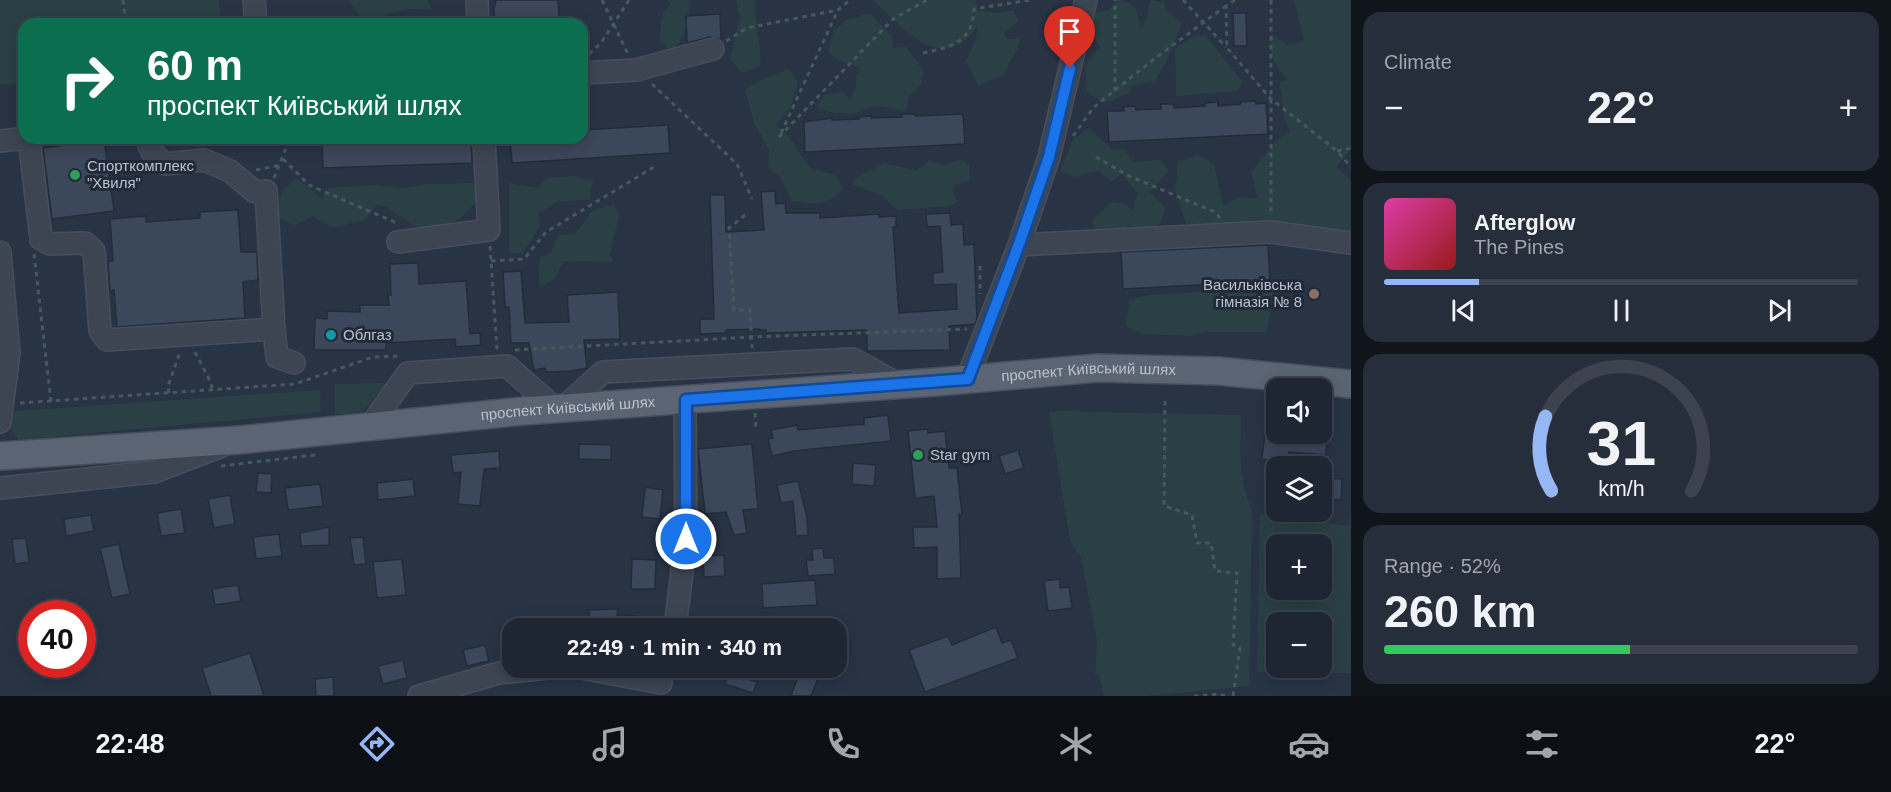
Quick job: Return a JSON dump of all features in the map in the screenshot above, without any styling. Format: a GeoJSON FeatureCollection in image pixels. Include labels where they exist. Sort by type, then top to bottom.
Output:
{"type":"FeatureCollection","features":[{"type":"Feature","properties":{"kind":"main road","name":"проспект Київський шлях"},"geometry":{"type":"LineString","coordinates":[[0,456],[239,440],[560,408],[1098,368],[1218,371],[1351,384]]}},
{"type":"Feature","properties":{"kind":"street"},"geometry":{"type":"LineString","coordinates":[[254,0],[256,18]]}},
{"type":"Feature","properties":{"kind":"street"},"geometry":{"type":"LineString","coordinates":[[477,0],[478,18]]}},
{"type":"Feature","properties":{"kind":"street"},"geometry":{"type":"LineString","coordinates":[[968,379],[1049,157],[1086,0]]}},
{"type":"Feature","properties":{"kind":"street"},"geometry":{"type":"LineString","coordinates":[[588,64],[636,69],[713,49]]}},
{"type":"Feature","properties":{"kind":"street"},"geometry":{"type":"LineString","coordinates":[[0,141],[18,139]]}},
{"type":"Feature","properties":{"kind":"street"},"geometry":{"type":"LineString","coordinates":[[28,144],[41,238],[50,244],[85,243],[94,251],[100,331],[107,339],[274,329]]}},
{"type":"Feature","properties":{"kind":"street"},"geometry":{"type":"LineString","coordinates":[[149,144],[152,152],[165,164],[204,160],[230,171],[255,192],[266,191],[277,357],[294,363]]}},
{"type":"Feature","properties":{"kind":"street"},"geometry":{"type":"LineString","coordinates":[[399,233],[489,230],[484,144]]}},
{"type":"Feature","properties":{"kind":"street"},"geometry":{"type":"LineString","coordinates":[[1019,244],[1271,232],[1351,243]]}},
{"type":"Feature","properties":{"kind":"street"},"geometry":{"type":"LineString","coordinates":[[0,252],[9,353],[0,422]]}},
{"type":"Feature","properties":{"kind":"street"},"geometry":{"type":"LineString","coordinates":[[371,426],[408,373],[507,366],[560,408],[603,372],[852,358],[898,384]]}},
{"type":"Feature","properties":{"kind":"street"},"geometry":{"type":"LineString","coordinates":[[676,618],[686,539],[686,400]]}},
{"type":"Feature","properties":{"kind":"street"},"geometry":{"type":"LineString","coordinates":[[0,488],[154,472],[239,440]]}},
{"type":"Feature","properties":{"kind":"street"},"geometry":{"type":"LineString","coordinates":[[419,696],[502,673]]}},
{"type":"Feature","properties":{"kind":"street"},"geometry":{"type":"LineString","coordinates":[[637,678],[660,682]]}},
{"type":"Feature","properties":{"kind":"path"},"geometry":{"type":"LineString","coordinates":[[123,0],[125,18]]}},
{"type":"Feature","properties":{"kind":"path"},"geometry":{"type":"LineString","coordinates":[[602,0],[636,69],[737,164],[752,199]]}},
{"type":"Feature","properties":{"kind":"path"},"geometry":{"type":"LineString","coordinates":[[588,60],[629,0]]}},
{"type":"Feature","properties":{"kind":"path"},"geometry":{"type":"LineString","coordinates":[[850,0],[838,10],[779,137],[893,19],[927,0]]}},
{"type":"Feature","properties":{"kind":"path"},"geometry":{"type":"LineString","coordinates":[[923,53],[950,47],[966,36],[974,23],[974,9],[1030,0]]}},
{"type":"Feature","properties":{"kind":"path"},"geometry":{"type":"LineString","coordinates":[[1114,0],[1114,91]]}},
{"type":"Feature","properties":{"kind":"path"},"geometry":{"type":"LineString","coordinates":[[1183,0],[1270,98],[1337,151],[1351,167]]}},
{"type":"Feature","properties":{"kind":"path"},"geometry":{"type":"LineString","coordinates":[[1068,142],[1094,107],[1204,21],[1235,0]]}},
{"type":"Feature","properties":{"kind":"path"},"geometry":{"type":"LineString","coordinates":[[1271,0],[1271,232]]}},
{"type":"Feature","properties":{"kind":"path"},"geometry":{"type":"LineString","coordinates":[[1226,6],[1227,48]]}},
{"type":"Feature","properties":{"kind":"path"},"geometry":{"type":"LineString","coordinates":[[713,49],[747,28],[838,10]]}},
{"type":"Feature","properties":{"kind":"path"},"geometry":{"type":"LineString","coordinates":[[279,170],[288,144]]}},
{"type":"Feature","properties":{"kind":"path"},"geometry":{"type":"LineString","coordinates":[[1337,151],[1351,148]]}},
{"type":"Feature","properties":{"kind":"path"},"geometry":{"type":"LineString","coordinates":[[1096,157],[1129,176],[1215,212],[1234,234]]}},
{"type":"Feature","properties":{"kind":"path"},"geometry":{"type":"LineString","coordinates":[[283,159],[309,185],[399,233]]}},
{"type":"Feature","properties":{"kind":"path"},"geometry":{"type":"LineString","coordinates":[[491,261],[524,258],[546,232],[654,167]]}},
{"type":"Feature","properties":{"kind":"path"},"geometry":{"type":"LineString","coordinates":[[745,215],[729,228],[734,310],[750,310],[752,337]]}},
{"type":"Feature","properties":{"kind":"path"},"geometry":{"type":"LineString","coordinates":[[489,230],[497,352]]}},
{"type":"Feature","properties":{"kind":"path"},"geometry":{"type":"LineString","coordinates":[[33,253],[51,402]]}},
{"type":"Feature","properties":{"kind":"path"},"geometry":{"type":"LineString","coordinates":[[186,335],[212,383],[212,390]]}},
{"type":"Feature","properties":{"kind":"path"},"geometry":{"type":"LineString","coordinates":[[169,393],[168,386],[186,335]]}},
{"type":"Feature","properties":{"kind":"path"},"geometry":{"type":"LineString","coordinates":[[1165,401],[1164,506],[1192,515],[1197,543],[1211,543],[1215,571],[1237,573],[1233,645],[1240,648],[1233,696]]}},
{"type":"Feature","properties":{"kind":"path"},"geometry":{"type":"LineString","coordinates":[[755,414],[756,427]]}},
{"type":"Feature","properties":{"kind":"path"},"geometry":{"type":"LineString","coordinates":[[218,466],[320,454]]}},
{"type":"Feature","properties":{"kind":"path"},"geometry":{"type":"LineString","coordinates":[[1194,696],[1218,694],[1225,696]]}},
{"type":"Feature","properties":{"kind":"green space"},"geometry":{"type":"Polygon","coordinates":[[[0,0],[219,0],[220,18],[18,18],[18,83],[0,85],[0,0]]]}},
{"type":"Feature","properties":{"kind":"green space"},"geometry":{"type":"Polygon","coordinates":[[[348,0],[427,0],[432,10],[407,9],[374,18],[361,18],[348,0]]]}},
{"type":"Feature","properties":{"kind":"green space"},"geometry":{"type":"Polygon","coordinates":[[[668,0],[690,0],[684,35],[670,51],[659,39],[663,13],[670,5],[668,0]]]}},
{"type":"Feature","properties":{"kind":"green space"},"geometry":{"type":"Polygon","coordinates":[[[736,0],[755,0],[761,57],[760,66],[742,73],[730,59],[740,18],[736,0]]]}},
{"type":"Feature","properties":{"kind":"green space"},"geometry":{"type":"Polygon","coordinates":[[[872,0],[976,0],[979,11],[998,13],[1014,11],[1018,21],[1004,33],[1006,39],[1020,39],[1018,48],[1003,75],[978,85],[966,61],[976,38],[977,26],[964,41],[951,48],[937,48],[923,43],[910,34],[872,0]]]}},
{"type":"Feature","properties":{"kind":"green space"},"geometry":{"type":"Polygon","coordinates":[[[1117,0],[1122,0],[1135,7],[1141,27],[1147,18],[1150,0],[1164,2],[1166,11],[1182,23],[1167,60],[1155,81],[1133,85],[1129,93],[1111,101],[1102,102],[1087,92],[1085,66],[1100,48],[1087,24],[1091,14],[1109,10],[1117,0]]]}},
{"type":"Feature","properties":{"kind":"green space"},"geometry":{"type":"Polygon","coordinates":[[[1294,0],[1351,0],[1351,149],[1337,167],[1351,181],[1351,240],[1304,231],[1278,221],[1213,232],[1186,225],[1175,190],[1178,162],[1198,155],[1214,164],[1223,206],[1239,197],[1258,199],[1251,172],[1279,138],[1290,132],[1284,118],[1280,83],[1288,79],[1273,59],[1270,34],[1288,45],[1304,41],[1294,0]]]}},
{"type":"Feature","properties":{"kind":"green space"},"geometry":{"type":"Polygon","coordinates":[[[869,13],[893,37],[892,48],[906,47],[923,70],[921,84],[908,98],[906,111],[877,106],[852,114],[828,112],[817,107],[824,95],[843,92],[850,99],[856,87],[856,76],[860,68],[840,61],[828,53],[833,31],[847,20],[869,13]]]}},
{"type":"Feature","properties":{"kind":"green space"},"geometry":{"type":"Polygon","coordinates":[[[1205,35],[1243,83],[1237,91],[1176,96],[1175,49],[1192,37],[1205,35]]]}},
{"type":"Feature","properties":{"kind":"green space"},"geometry":{"type":"Polygon","coordinates":[[[789,69],[798,82],[791,107],[776,125],[789,137],[810,168],[836,175],[843,189],[826,202],[792,201],[780,177],[768,168],[769,150],[754,123],[745,90],[763,79],[789,69]]]}},
{"type":"Feature","properties":{"kind":"green space"},"geometry":{"type":"Polygon","coordinates":[[[1089,128],[1113,150],[1124,149],[1132,162],[1160,160],[1169,171],[1150,192],[1166,208],[1160,223],[1146,233],[1128,225],[1111,246],[1094,230],[1093,219],[1111,202],[1125,204],[1133,210],[1137,192],[1122,174],[1111,181],[1098,171],[1085,173],[1078,177],[1060,172],[1073,139],[1089,128]]]}},
{"type":"Feature","properties":{"kind":"green space"},"geometry":{"type":"Polygon","coordinates":[[[961,159],[969,165],[969,181],[952,186],[957,202],[950,206],[898,210],[881,195],[852,184],[857,177],[884,163],[916,170],[931,160],[943,166],[961,159]]]}},
{"type":"Feature","properties":{"kind":"green space"},"geometry":{"type":"Polygon","coordinates":[[[573,176],[593,181],[590,199],[557,202],[538,213],[539,228],[523,253],[509,254],[509,183],[538,188],[547,178],[573,176]]]}},
{"type":"Feature","properties":{"kind":"green space"},"geometry":{"type":"Polygon","coordinates":[[[296,178],[322,198],[328,188],[375,185],[403,188],[427,184],[476,183],[479,199],[460,219],[431,231],[411,224],[387,207],[377,205],[365,220],[332,228],[313,216],[293,226],[276,215],[281,192],[296,178]]]}},
{"type":"Feature","properties":{"kind":"green space"},"geometry":{"type":"Polygon","coordinates":[[[614,205],[619,215],[610,255],[614,262],[563,261],[555,279],[540,287],[538,267],[541,257],[551,252],[559,235],[575,234],[593,210],[614,205]]]}},
{"type":"Feature","properties":{"kind":"green space"},"geometry":{"type":"Polygon","coordinates":[[[1271,284],[1272,302],[1266,332],[1206,332],[1189,336],[1142,334],[1126,326],[1129,300],[1149,295],[1222,291],[1271,284]]]}},
{"type":"Feature","properties":{"kind":"green space"},"geometry":{"type":"Polygon","coordinates":[[[386,383],[366,408],[354,413],[335,414],[335,384],[386,383]]]}},
{"type":"Feature","properties":{"kind":"green space"},"geometry":{"type":"Polygon","coordinates":[[[320,390],[321,412],[18,440],[11,428],[14,411],[320,390]]]}},
{"type":"Feature","properties":{"kind":"green space"},"geometry":{"type":"Polygon","coordinates":[[[1078,410],[1084,412],[1241,415],[1242,475],[1252,510],[1249,686],[1146,696],[1104,696],[1099,674],[1095,674],[1097,641],[1081,557],[1070,541],[1049,412],[1078,410]]]}},
{"type":"Feature","properties":{"kind":"green space"},"geometry":{"type":"Polygon","coordinates":[[[1351,510],[1351,673],[1332,673],[1332,612],[1266,612],[1266,672],[1257,672],[1260,514],[1266,515],[1266,522],[1319,522],[1349,526],[1351,510]]]}},
{"type":"Feature","properties":{"kind":"building"},"geometry":{"type":"Polygon","coordinates":[[[496,0],[558,0],[560,18],[495,18],[496,0]]]}},
{"type":"Feature","properties":{"kind":"building"},"geometry":{"type":"Polygon","coordinates":[[[1233,13],[1246,13],[1247,46],[1234,46],[1233,13]]]}},
{"type":"Feature","properties":{"kind":"building"},"geometry":{"type":"Polygon","coordinates":[[[720,14],[721,39],[710,37],[687,43],[686,16],[720,14]]]}},
{"type":"Feature","properties":{"kind":"building"},"geometry":{"type":"Polygon","coordinates":[[[1256,101],[1256,104],[1266,103],[1268,134],[1109,142],[1107,111],[1124,111],[1123,107],[1135,106],[1136,110],[1161,109],[1161,104],[1174,104],[1174,108],[1205,106],[1205,103],[1218,102],[1218,106],[1256,101]]]}},
{"type":"Feature","properties":{"kind":"building"},"geometry":{"type":"Polygon","coordinates":[[[902,114],[915,114],[915,116],[963,114],[965,144],[805,152],[804,122],[832,118],[832,120],[859,119],[858,117],[871,116],[871,118],[902,117],[902,114]]]}},
{"type":"Feature","properties":{"kind":"building"},"geometry":{"type":"Polygon","coordinates":[[[668,125],[670,153],[512,163],[510,144],[588,144],[588,130],[668,125]]]}},
{"type":"Feature","properties":{"kind":"building","name":"Спорткомплекс \"Хвиля\""},"geometry":{"type":"Polygon","coordinates":[[[74,144],[105,144],[114,211],[52,219],[43,148],[74,144]]]}},
{"type":"Feature","properties":{"kind":"building"},"geometry":{"type":"Polygon","coordinates":[[[322,144],[471,144],[472,163],[323,168],[322,144]]]}},
{"type":"Feature","properties":{"kind":"building"},"geometry":{"type":"Polygon","coordinates":[[[775,191],[776,204],[785,203],[786,213],[820,213],[820,218],[879,214],[879,217],[896,216],[896,227],[893,227],[899,313],[957,309],[956,284],[933,285],[933,273],[943,272],[940,226],[927,227],[926,214],[950,213],[951,225],[963,224],[964,245],[974,244],[977,318],[975,324],[949,326],[950,350],[867,351],[867,330],[766,333],[766,330],[760,329],[726,330],[726,333],[700,334],[700,319],[714,319],[710,195],[725,195],[726,232],[764,230],[761,192],[775,191]]]}},
{"type":"Feature","properties":{"kind":"building"},"geometry":{"type":"Polygon","coordinates":[[[238,210],[241,252],[257,252],[258,280],[243,282],[245,318],[117,327],[114,290],[110,291],[108,261],[113,261],[110,219],[146,216],[146,222],[200,218],[200,212],[238,210]]]}},
{"type":"Feature","properties":{"kind":"building"},"geometry":{"type":"Polygon","coordinates":[[[1268,245],[1270,281],[1123,289],[1121,252],[1268,245]]]}},
{"type":"Feature","properties":{"kind":"building"},"geometry":{"type":"Polygon","coordinates":[[[418,263],[419,284],[466,281],[470,334],[480,333],[481,345],[456,347],[455,339],[386,343],[386,350],[314,350],[315,318],[327,319],[327,311],[360,312],[360,305],[389,305],[390,264],[418,263]]]}},
{"type":"Feature","properties":{"kind":"building"},"geometry":{"type":"Polygon","coordinates":[[[521,271],[525,323],[569,322],[567,295],[618,292],[620,339],[584,340],[587,368],[546,372],[545,368],[534,370],[529,343],[511,343],[509,307],[505,307],[503,272],[521,271]]]}},
{"type":"Feature","properties":{"kind":"building"},"geometry":{"type":"Polygon","coordinates":[[[888,415],[891,441],[794,451],[772,456],[768,439],[773,438],[771,430],[797,425],[798,430],[864,424],[864,418],[888,415]]]}},
{"type":"Feature","properties":{"kind":"building"},"geometry":{"type":"Polygon","coordinates":[[[928,429],[928,433],[945,431],[949,468],[957,468],[962,514],[959,514],[961,578],[937,579],[937,547],[914,548],[913,527],[937,527],[934,496],[915,498],[908,431],[928,429]]]}},
{"type":"Feature","properties":{"kind":"building"},"geometry":{"type":"Polygon","coordinates":[[[1265,433],[1266,444],[1327,444],[1326,455],[1289,452],[1289,456],[1266,456],[1266,459],[1262,459],[1265,433]]]}},
{"type":"Feature","properties":{"kind":"building"},"geometry":{"type":"Polygon","coordinates":[[[579,444],[611,445],[611,460],[579,459],[579,444]]]}},
{"type":"Feature","properties":{"kind":"building"},"geometry":{"type":"Polygon","coordinates":[[[752,444],[758,509],[743,510],[747,533],[734,535],[726,512],[705,514],[698,449],[752,444]]]}},
{"type":"Feature","properties":{"kind":"building"},"geometry":{"type":"Polygon","coordinates":[[[1018,450],[1024,468],[1005,474],[999,456],[1018,450]]]}},
{"type":"Feature","properties":{"kind":"building"},"geometry":{"type":"Polygon","coordinates":[[[499,451],[500,468],[484,469],[480,506],[458,504],[461,472],[453,473],[451,455],[499,451]]]}},
{"type":"Feature","properties":{"kind":"building"},"geometry":{"type":"Polygon","coordinates":[[[853,463],[876,465],[874,486],[852,484],[853,463]]]}},
{"type":"Feature","properties":{"kind":"building"},"geometry":{"type":"Polygon","coordinates":[[[258,473],[272,474],[271,493],[256,492],[258,473]]]}},
{"type":"Feature","properties":{"kind":"building"},"geometry":{"type":"Polygon","coordinates":[[[1332,478],[1342,479],[1341,500],[1332,499],[1332,478]]]}},
{"type":"Feature","properties":{"kind":"building"},"geometry":{"type":"Polygon","coordinates":[[[413,479],[415,496],[378,500],[377,483],[413,479]]]}},
{"type":"Feature","properties":{"kind":"building"},"geometry":{"type":"Polygon","coordinates":[[[798,481],[807,517],[808,535],[796,536],[793,501],[781,503],[777,485],[798,481]]]}},
{"type":"Feature","properties":{"kind":"building"},"geometry":{"type":"Polygon","coordinates":[[[320,484],[323,506],[288,510],[285,488],[320,484]]]}},
{"type":"Feature","properties":{"kind":"building"},"geometry":{"type":"Polygon","coordinates":[[[645,487],[663,490],[660,519],[642,517],[645,487]]]}},
{"type":"Feature","properties":{"kind":"building"},"geometry":{"type":"Polygon","coordinates":[[[230,495],[235,524],[214,528],[208,499],[230,495]]]}},
{"type":"Feature","properties":{"kind":"building"},"geometry":{"type":"Polygon","coordinates":[[[181,509],[185,533],[161,536],[157,513],[181,509]]]}},
{"type":"Feature","properties":{"kind":"building"},"geometry":{"type":"Polygon","coordinates":[[[91,515],[94,531],[66,536],[64,519],[91,515]]]}},
{"type":"Feature","properties":{"kind":"building"},"geometry":{"type":"Polygon","coordinates":[[[329,527],[329,545],[301,546],[300,533],[329,527]]]}},
{"type":"Feature","properties":{"kind":"building"},"geometry":{"type":"Polygon","coordinates":[[[279,534],[282,556],[256,559],[253,537],[279,534]]]}},
{"type":"Feature","properties":{"kind":"building"},"geometry":{"type":"Polygon","coordinates":[[[363,537],[366,564],[354,565],[350,538],[363,537]]]}},
{"type":"Feature","properties":{"kind":"building"},"geometry":{"type":"Polygon","coordinates":[[[26,538],[29,562],[15,564],[12,539],[26,538]]]}},
{"type":"Feature","properties":{"kind":"building"},"geometry":{"type":"Polygon","coordinates":[[[119,544],[130,594],[112,598],[100,548],[119,544]]]}},
{"type":"Feature","properties":{"kind":"building"},"geometry":{"type":"Polygon","coordinates":[[[823,548],[824,558],[834,558],[835,574],[808,576],[806,560],[813,560],[812,549],[823,548]]]}},
{"type":"Feature","properties":{"kind":"building"},"geometry":{"type":"Polygon","coordinates":[[[724,555],[725,576],[704,577],[703,556],[724,555]]]}},
{"type":"Feature","properties":{"kind":"building"},"geometry":{"type":"Polygon","coordinates":[[[402,559],[406,595],[377,598],[373,562],[402,559]]]}},
{"type":"Feature","properties":{"kind":"building"},"geometry":{"type":"Polygon","coordinates":[[[632,559],[656,560],[655,589],[631,589],[632,559]]]}},
{"type":"Feature","properties":{"kind":"building"},"geometry":{"type":"Polygon","coordinates":[[[1060,579],[1060,588],[1069,587],[1072,608],[1048,611],[1044,581],[1060,579]]]}},
{"type":"Feature","properties":{"kind":"building"},"geometry":{"type":"Polygon","coordinates":[[[815,580],[817,605],[763,608],[762,584],[815,580]]]}},
{"type":"Feature","properties":{"kind":"building"},"geometry":{"type":"Polygon","coordinates":[[[238,585],[241,601],[215,605],[212,589],[238,585]]]}},
{"type":"Feature","properties":{"kind":"building"},"geometry":{"type":"Polygon","coordinates":[[[618,609],[617,615],[637,616],[637,618],[589,618],[589,610],[618,609]]]}},
{"type":"Feature","properties":{"kind":"building"},"geometry":{"type":"Polygon","coordinates":[[[996,627],[1002,643],[1011,640],[1018,658],[925,692],[909,650],[948,636],[952,645],[996,627]]]}},
{"type":"Feature","properties":{"kind":"building"},"geometry":{"type":"Polygon","coordinates":[[[485,645],[489,661],[467,666],[463,650],[485,645]]]}},
{"type":"Feature","properties":{"kind":"building"},"geometry":{"type":"Polygon","coordinates":[[[250,653],[264,696],[211,696],[202,668],[250,653]]]}},
{"type":"Feature","properties":{"kind":"building"},"geometry":{"type":"Polygon","coordinates":[[[403,660],[407,678],[383,684],[378,666],[403,660]]]}},
{"type":"Feature","properties":{"kind":"building"},"geometry":{"type":"Polygon","coordinates":[[[333,677],[334,696],[316,696],[315,679],[333,677]]]}},
{"type":"Feature","properties":{"kind":"building"},"geometry":{"type":"Polygon","coordinates":[[[727,678],[745,678],[757,682],[753,693],[725,684],[727,678]]]}},
{"type":"Feature","properties":{"kind":"building"},"geometry":{"type":"Polygon","coordinates":[[[797,678],[818,678],[811,696],[791,696],[797,678]]]}},
{"type":"Feature","properties":{"kind":"place","name":"Спорткомплекс \"Хвиля\""},"geometry":{"type":"Point","coordinates":[75,175]}},
{"type":"Feature","properties":{"kind":"place","name":"Васильківська гімназія № 8"},"geometry":{"type":"Point","coordinates":[1314,294]}},
{"type":"Feature","properties":{"kind":"place","name":"Облгаз"},"geometry":{"type":"Point","coordinates":[331,335]}},
{"type":"Feature","properties":{"kind":"place","name":"Star gym"},"geometry":{"type":"Point","coordinates":[918,455]}},
{"type":"Feature","properties":{"kind":"route"},"geometry":{"type":"LineString","coordinates":[[686,539],[686,400],[968,379],[1049,157],[1070,68]]}}]}
